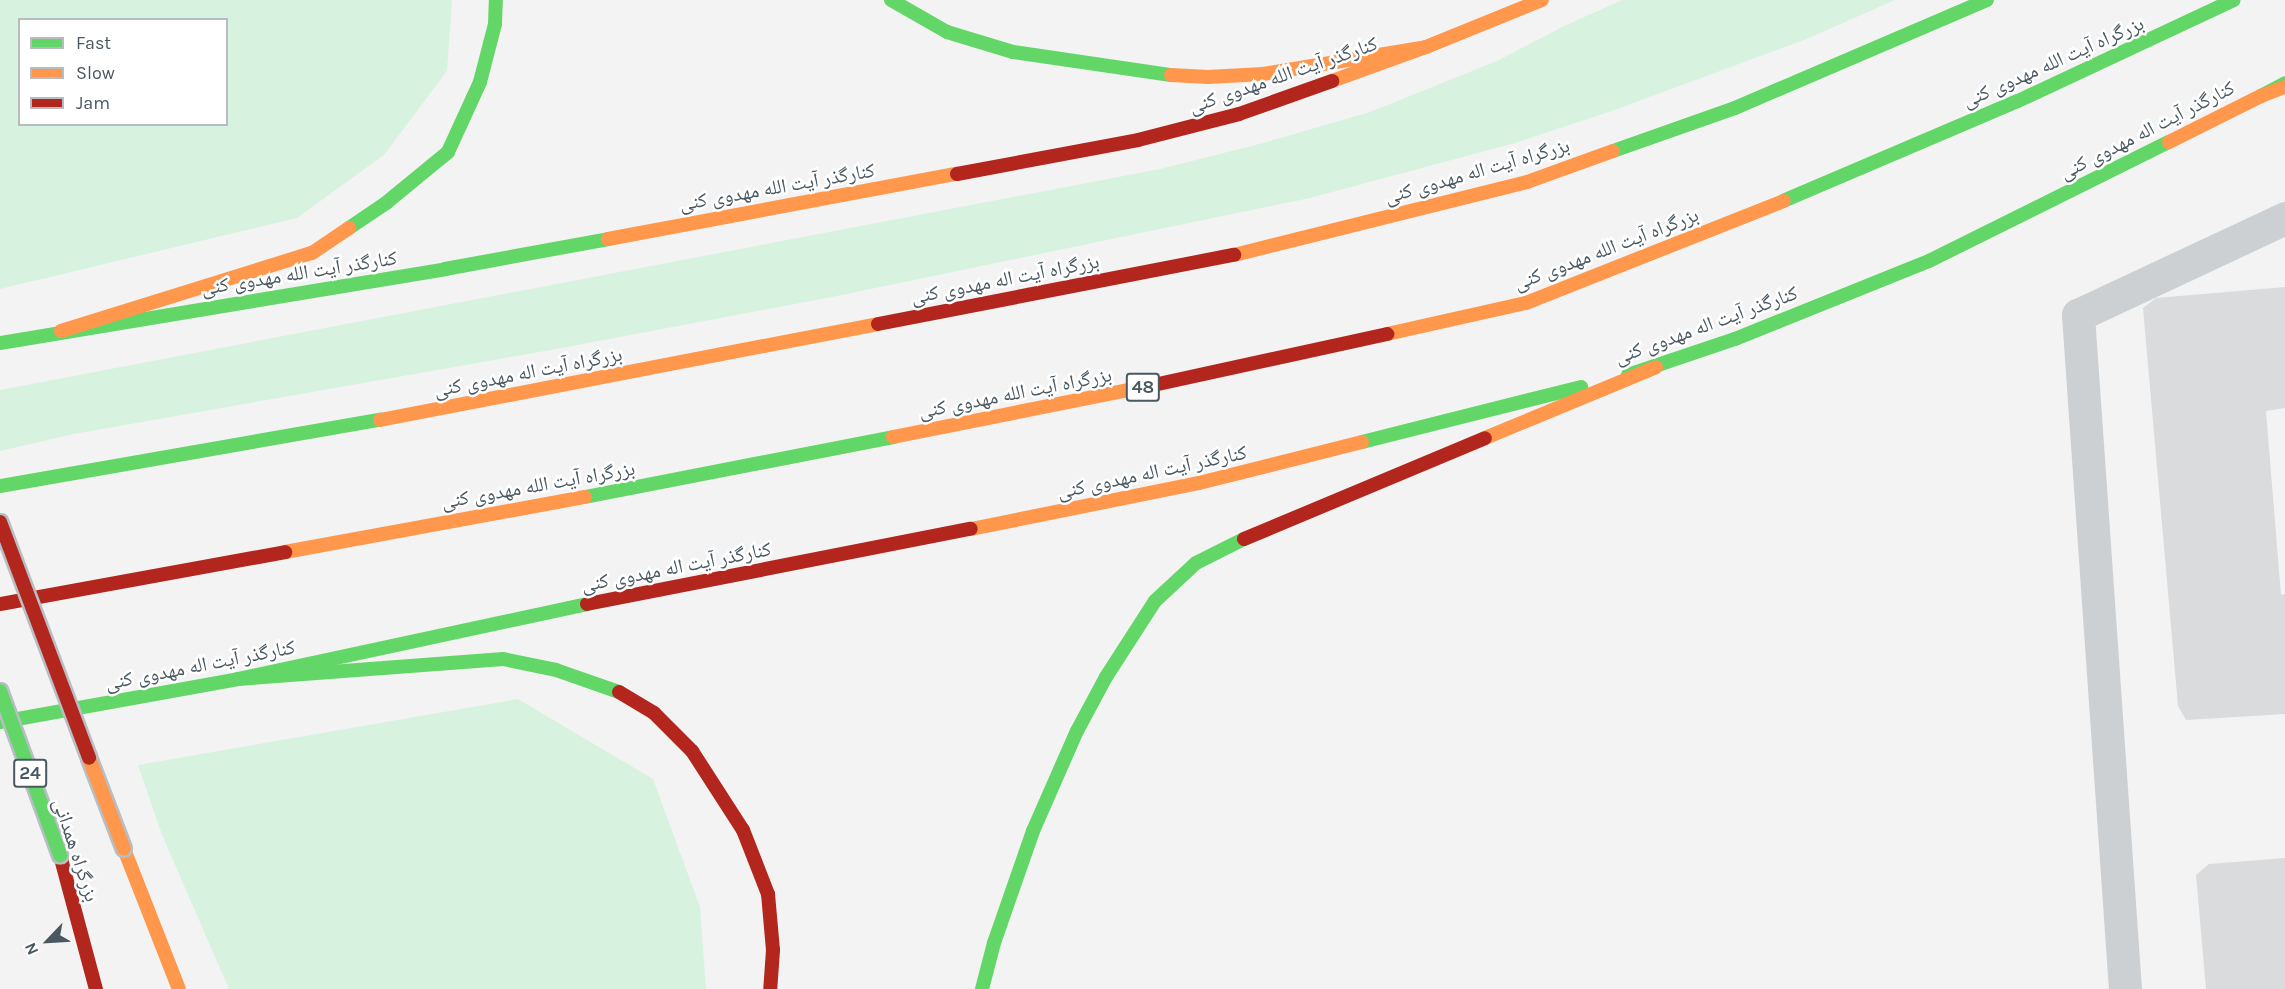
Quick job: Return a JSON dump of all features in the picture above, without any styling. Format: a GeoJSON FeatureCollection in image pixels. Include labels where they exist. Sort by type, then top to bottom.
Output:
{"type":"FeatureCollection","features":[{"type":"Feature","properties":{"kind":"main road"},"geometry":{"type":"LineString","coordinates":[[61,331],[312,253],[386,203],[448,152],[480,82],[495,24],[496,0]]}},
{"type":"Feature","properties":{"kind":"main road"},"geometry":{"type":"LineString","coordinates":[[891,0],[947,32],[1013,52],[1149,74],[1208,77],[1263,74],[1426,46]]}},
{"type":"Feature","properties":{"kind":"main road","name":"کنارگذر آیت الله مهدوی کنی"},"geometry":{"type":"LineString","coordinates":[[0,343],[61,331],[445,269],[1138,140],[1239,114],[1426,46],[1542,0]]}},
{"type":"Feature","properties":{"kind":"main road","name":"بزرگراه آیت اله مهدوی کنی"},"geometry":{"type":"LineString","coordinates":[[0,486],[354,425],[1243,253],[1527,182],[1736,108],[1987,0]]}},
{"type":"Feature","properties":{"kind":"main road","name":"بزرگراه آیت الله مهدوی کنی"},"geometry":{"type":"LineString","coordinates":[[0,604],[730,470],[1198,376],[1526,303],[1769,207],[2018,101],[2234,0]]}},
{"type":"Feature","properties":{"kind":"main road","name":"کنارگذر آیت اله مهدوی کنی"},"geometry":{"type":"LineString","coordinates":[[0,722],[238,678],[590,603],[1029,519],[1199,483],[1656,368],[1929,261],[2285,85]]}},
{"type":"Feature","properties":{"kind":"main road"},"geometry":{"type":"LineString","coordinates":[[982,989],[994,943],[1034,831],[1077,731],[1106,677],[1131,642],[1155,601],[1196,563],[1256,533],[1656,368]]}},
{"type":"Feature","properties":{"kind":"main road"},"geometry":{"type":"LineString","coordinates":[[0,522],[171,974],[179,989]]}},
{"type":"Feature","properties":{"kind":"main road"},"geometry":{"type":"LineString","coordinates":[[238,678],[503,659],[556,670],[614,689],[654,713],[692,751],[743,830],[768,894],[773,950],[770,989]]}},
{"type":"Feature","properties":{"kind":"main road","name":"بزرگراه همدانی"},"geometry":{"type":"LineString","coordinates":[[0,692],[60,855],[96,989]]}},
{"type":"Feature","properties":{"kind":"main road"},"geometry":{"type":"LineString","coordinates":[[171,974],[174,989]]}},
{"type":"Feature","properties":{"kind":"street"},"geometry":{"type":"LineString","coordinates":[[2125,989],[2078,315],[2285,218]]}},
{"type":"Feature","properties":{"kind":"green space"},"geometry":{"type":"Polygon","coordinates":[[[0,0],[452,0],[447,71],[384,155],[297,218],[0,289],[0,0]]]}},
{"type":"Feature","properties":{"kind":"green space"},"geometry":{"type":"Polygon","coordinates":[[[1622,0],[1895,0],[1809,38],[1612,111],[1515,143],[1310,198],[832,297],[562,348],[74,434],[0,451],[0,390],[1160,169],[1263,143],[1370,112],[1497,61],[1564,26],[1622,0]]]}},
{"type":"Feature","properties":{"kind":"green space"},"geometry":{"type":"Polygon","coordinates":[[[518,699],[653,779],[700,907],[706,989],[229,989],[162,835],[138,765],[518,699]]]}},
{"type":"Feature","properties":{"kind":"building"},"geometry":{"type":"Polygon","coordinates":[[[2285,287],[2285,408],[2266,411],[2281,595],[2285,594],[2285,714],[2186,720],[2178,706],[2143,308],[2156,298],[2285,287]]]}},
{"type":"Feature","properties":{"kind":"building"},"geometry":{"type":"Polygon","coordinates":[[[2285,858],[2285,989],[2206,989],[2196,875],[2209,864],[2285,858]]]}},
{"type":"Feature","properties":{"kind":"traffic: fast"},"geometry":{"type":"LineString","coordinates":[[349,228],[386,203],[448,152],[480,82],[495,24],[496,0]]}},
{"type":"Feature","properties":{"kind":"traffic: fast"},"geometry":{"type":"LineString","coordinates":[[891,0],[947,32],[1013,52],[1171,75]]}},
{"type":"Feature","properties":{"kind":"traffic: fast"},"geometry":{"type":"LineString","coordinates":[[1613,151],[1735,108],[1987,0]]}},
{"type":"Feature","properties":{"kind":"traffic: fast"},"geometry":{"type":"LineString","coordinates":[[1783,201],[2018,101],[2234,0]]}},
{"type":"Feature","properties":{"kind":"traffic: fast"},"geometry":{"type":"LineString","coordinates":[[2261,96],[2285,83]]}},
{"type":"Feature","properties":{"kind":"traffic: fast"},"geometry":{"type":"LineString","coordinates":[[1628,375],[1735,339],[1929,261],[2169,142]]}},
{"type":"Feature","properties":{"kind":"traffic: fast"},"geometry":{"type":"LineString","coordinates":[[0,343],[445,269],[608,239]]}},
{"type":"Feature","properties":{"kind":"traffic: fast"},"geometry":{"type":"LineString","coordinates":[[1362,442],[1581,387]]}},
{"type":"Feature","properties":{"kind":"traffic: fast"},"geometry":{"type":"LineString","coordinates":[[0,486],[380,420]]}},
{"type":"Feature","properties":{"kind":"traffic: fast"},"geometry":{"type":"LineString","coordinates":[[585,497],[893,437]]}},
{"type":"Feature","properties":{"kind":"traffic: fast"},"geometry":{"type":"LineString","coordinates":[[982,989],[994,943],[1033,831],[1077,731],[1106,677],[1155,601],[1196,563],[1244,539]]}},
{"type":"Feature","properties":{"kind":"traffic: fast"},"geometry":{"type":"LineString","coordinates":[[0,722],[238,679],[587,604]]}},
{"type":"Feature","properties":{"kind":"traffic: fast"},"geometry":{"type":"LineString","coordinates":[[238,679],[503,659],[556,670],[619,692]]}},
{"type":"Feature","properties":{"kind":"traffic: fast"},"geometry":{"type":"LineString","coordinates":[[0,691],[60,855]]}},
{"type":"Feature","properties":{"kind":"traffic: slow"},"geometry":{"type":"LineString","coordinates":[[1332,81],[1426,47],[1542,0]]}},
{"type":"Feature","properties":{"kind":"traffic: slow"},"geometry":{"type":"LineString","coordinates":[[1171,75],[1208,77],[1263,74],[1426,47]]}},
{"type":"Feature","properties":{"kind":"traffic: slow"},"geometry":{"type":"LineString","coordinates":[[2169,142],[2261,96],[2285,87]]}},
{"type":"Feature","properties":{"kind":"traffic: slow"},"geometry":{"type":"LineString","coordinates":[[1234,255],[1527,182],[1613,151]]}},
{"type":"Feature","properties":{"kind":"traffic: slow"},"geometry":{"type":"LineString","coordinates":[[608,239],[957,174]]}},
{"type":"Feature","properties":{"kind":"traffic: slow"},"geometry":{"type":"LineString","coordinates":[[1387,334],[1526,303],[1783,201]]}},
{"type":"Feature","properties":{"kind":"traffic: slow"},"geometry":{"type":"LineString","coordinates":[[61,331],[312,253],[349,228]]}},
{"type":"Feature","properties":{"kind":"traffic: slow"},"geometry":{"type":"LineString","coordinates":[[380,420],[878,324]]}},
{"type":"Feature","properties":{"kind":"traffic: slow"},"geometry":{"type":"LineString","coordinates":[[1485,438],[1656,367]]}},
{"type":"Feature","properties":{"kind":"traffic: slow"},"geometry":{"type":"LineString","coordinates":[[893,437],[1149,386]]}},
{"type":"Feature","properties":{"kind":"traffic: slow"},"geometry":{"type":"LineString","coordinates":[[971,529],[1199,483],[1362,442]]}},
{"type":"Feature","properties":{"kind":"traffic: slow"},"geometry":{"type":"LineString","coordinates":[[285,552],[585,497]]}},
{"type":"Feature","properties":{"kind":"traffic: slow"},"geometry":{"type":"LineString","coordinates":[[89,758],[124,849]]}},
{"type":"Feature","properties":{"kind":"traffic: slow"},"geometry":{"type":"LineString","coordinates":[[124,849],[179,989]]}},
{"type":"Feature","properties":{"kind":"traffic: jam"},"geometry":{"type":"LineString","coordinates":[[957,174],[1138,140],[1239,114],[1332,81]]}},
{"type":"Feature","properties":{"kind":"traffic: jam"},"geometry":{"type":"LineString","coordinates":[[878,324],[1234,255]]}},
{"type":"Feature","properties":{"kind":"traffic: jam"},"geometry":{"type":"LineString","coordinates":[[1149,386],[1387,334]]}},
{"type":"Feature","properties":{"kind":"traffic: jam"},"geometry":{"type":"LineString","coordinates":[[1244,539],[1485,438]]}},
{"type":"Feature","properties":{"kind":"traffic: jam"},"geometry":{"type":"LineString","coordinates":[[0,522],[89,758]]}},
{"type":"Feature","properties":{"kind":"traffic: jam"},"geometry":{"type":"LineString","coordinates":[[587,604],[971,529]]}},
{"type":"Feature","properties":{"kind":"traffic: jam"},"geometry":{"type":"LineString","coordinates":[[0,604],[285,552]]}},
{"type":"Feature","properties":{"kind":"traffic: jam"},"geometry":{"type":"LineString","coordinates":[[619,692],[654,713],[692,751],[743,830],[768,894],[773,950],[770,989]]}},
{"type":"Feature","properties":{"kind":"traffic: jam"},"geometry":{"type":"LineString","coordinates":[[60,855],[96,989]]}}]}
